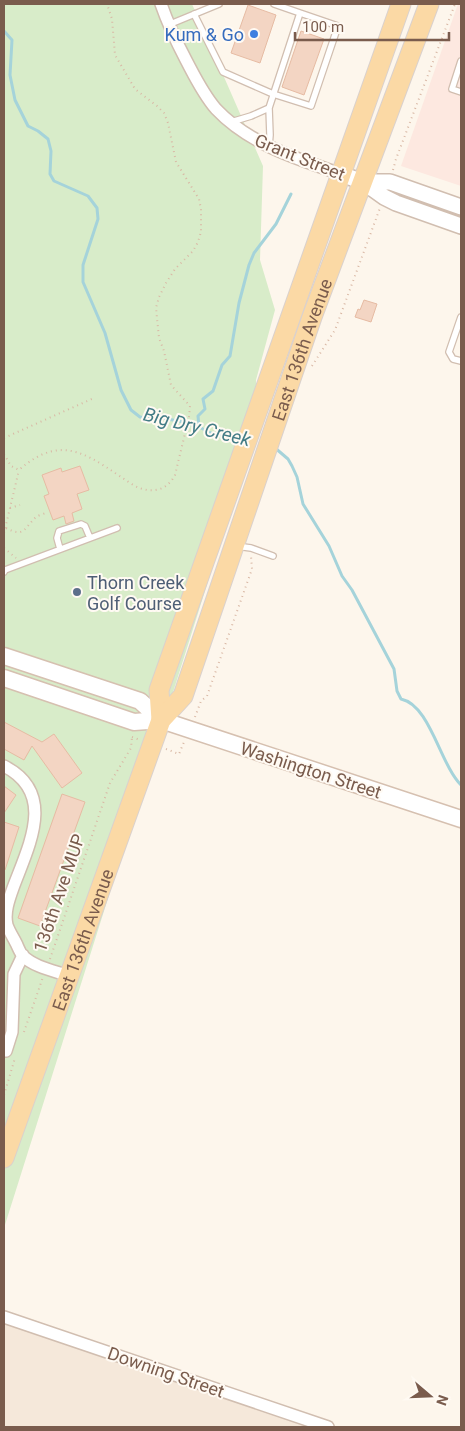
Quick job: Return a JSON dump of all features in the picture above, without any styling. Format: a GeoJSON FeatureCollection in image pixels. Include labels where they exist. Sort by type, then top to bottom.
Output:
{"type":"FeatureCollection","features":[{"type":"Feature","properties":{"kind":"main road","name":"East 136th Avenue"},"geometry":{"type":"LineString","coordinates":[[161,720],[159,690],[401,4]]}},
{"type":"Feature","properties":{"kind":"main road","name":"East 136th Avenue"},"geometry":{"type":"LineString","coordinates":[[4,1158],[161,720],[183,696],[242,547],[246,509],[282,404],[429,4]]}},
{"type":"Feature","properties":{"kind":"main road","name":"Washington Street"},"geometry":{"type":"LineString","coordinates":[[4,656],[140,701],[161,720]]}},
{"type":"Feature","properties":{"kind":"main road","name":"Washington Street"},"geometry":{"type":"LineString","coordinates":[[4,678],[134,722],[161,720],[461,819]]}},
{"type":"Feature","properties":{"kind":"street","name":"Grant Street"},"geometry":{"type":"LineString","coordinates":[[161,4],[168,25],[201,88],[216,109],[249,136],[269,146],[363,182],[384,197],[461,226]]}},
{"type":"Feature","properties":{"kind":"street","name":"Grant Street"},"geometry":{"type":"LineString","coordinates":[[363,182],[390,182],[461,207]]}},
{"type":"Feature","properties":{"kind":"street"},"geometry":{"type":"LineString","coordinates":[[4,766],[24,779],[32,792],[35,808],[32,833],[7,911],[7,926],[22,956],[46,968],[69,976]]}},
{"type":"Feature","properties":{"kind":"street"},"geometry":{"type":"LineString","coordinates":[[12,1050],[13,978],[22,956]]}},
{"type":"Feature","properties":{"kind":"street","name":"Downing Street"},"geometry":{"type":"LineString","coordinates":[[4,1317],[328,1427]]}},
{"type":"Feature","properties":{"kind":"lane"},"geometry":{"type":"LineString","coordinates":[[202,4],[203,10]]}},
{"type":"Feature","properties":{"kind":"lane"},"geometry":{"type":"LineString","coordinates":[[168,25],[219,4]]}},
{"type":"Feature","properties":{"kind":"lane"},"geometry":{"type":"LineString","coordinates":[[194,14],[223,72],[274,94],[311,106],[338,26],[274,4]]}},
{"type":"Feature","properties":{"kind":"lane"},"geometry":{"type":"LineString","coordinates":[[269,146],[269,108],[300,13]]}},
{"type":"Feature","properties":{"kind":"lane"},"geometry":{"type":"LineString","coordinates":[[461,60],[452,89],[461,92]]}},
{"type":"Feature","properties":{"kind":"lane"},"geometry":{"type":"LineString","coordinates":[[231,122],[269,108]]}},
{"type":"Feature","properties":{"kind":"lane"},"geometry":{"type":"LineString","coordinates":[[461,318],[449,352],[453,359],[461,361]]}},
{"type":"Feature","properties":{"kind":"lane"},"geometry":{"type":"LineString","coordinates":[[60,549],[57,538],[59,531],[81,524],[85,526],[90,538]]}},
{"type":"Feature","properties":{"kind":"lane"},"geometry":{"type":"LineString","coordinates":[[4,572],[20,564],[117,528]]}},
{"type":"Feature","properties":{"kind":"lane"},"geometry":{"type":"LineString","coordinates":[[242,547],[273,556]]}},
{"type":"Feature","properties":{"kind":"path"},"geometry":{"type":"LineString","coordinates":[[4,532],[18,470],[42,453],[52,450],[77,452],[88,456],[142,490],[153,491],[165,488],[171,483],[175,475],[189,417],[190,406],[188,402],[171,385],[158,333],[156,308],[166,283],[175,270],[193,251],[198,242],[201,232],[199,198],[176,162],[168,123],[164,113],[134,89],[115,55],[112,19],[107,4]]}},
{"type":"Feature","properties":{"kind":"path"},"geometry":{"type":"LineString","coordinates":[[390,182],[396,158],[454,4]]}},
{"type":"Feature","properties":{"kind":"path"},"geometry":{"type":"LineString","coordinates":[[308,370],[335,330],[384,197]]}},
{"type":"Feature","properties":{"kind":"path"},"geometry":{"type":"LineString","coordinates":[[4,438],[94,398]]}},
{"type":"Feature","properties":{"kind":"path"},"geometry":{"type":"LineString","coordinates":[[4,454],[11,466],[18,470]]}},
{"type":"Feature","properties":{"kind":"path"},"geometry":{"type":"LineString","coordinates":[[10,508],[20,505]]}},
{"type":"Feature","properties":{"kind":"path"},"geometry":{"type":"LineString","coordinates":[[6,528],[15,533],[25,530],[37,517],[48,512]]}},
{"type":"Feature","properties":{"kind":"path"},"geometry":{"type":"LineString","coordinates":[[201,701],[207,696],[252,569],[242,547]]}},
{"type":"Feature","properties":{"kind":"path"},"geometry":{"type":"LineString","coordinates":[[4,548],[20,564]]}},
{"type":"Feature","properties":{"kind":"path","name":"136th Ave MUP"},"geometry":{"type":"LineString","coordinates":[[24,1032],[110,783],[131,748],[134,722]]}},
{"type":"Feature","properties":{"kind":"path"},"geometry":{"type":"LineString","coordinates":[[4,1095],[12,1050]]}},
{"type":"Feature","properties":{"kind":"shaded area"},"geometry":{"type":"Polygon","coordinates":[[[458,4],[461,4],[461,186],[401,166],[458,4]]]}},
{"type":"Feature","properties":{"kind":"shaded area"},"geometry":{"type":"Polygon","coordinates":[[[4,1317],[327,1427],[4,1427],[4,1317]]]}},
{"type":"Feature","properties":{"kind":"green space"},"geometry":{"type":"Polygon","coordinates":[[[4,4],[192,4],[263,166],[260,260],[275,310],[256,380],[256,390],[234,499],[4,1228],[4,4]]]}},
{"type":"Feature","properties":{"kind":"building","name":"Kum & Go"},"geometry":{"type":"Polygon","coordinates":[[[248,5],[276,15],[260,63],[231,53],[248,5]]]}},
{"type":"Feature","properties":{"kind":"building","name":"Kum & Go"},"geometry":{"type":"Polygon","coordinates":[[[301,31],[324,39],[304,95],[282,87],[301,31]]]}},
{"type":"Feature","properties":{"kind":"building"},"geometry":{"type":"Polygon","coordinates":[[[364,300],[377,304],[371,322],[355,317],[364,300]]]}},
{"type":"Feature","properties":{"kind":"building"},"geometry":{"type":"Polygon","coordinates":[[[80,466],[89,490],[77,494],[82,509],[72,513],[74,521],[66,524],[64,516],[53,520],[44,496],[49,494],[42,475],[61,468],[62,472],[80,466]]]}},
{"type":"Feature","properties":{"kind":"building"},"geometry":{"type":"Polygon","coordinates":[[[4,722],[42,742],[54,734],[82,773],[62,788],[32,746],[24,760],[4,749],[4,722]]]}},
{"type":"Feature","properties":{"kind":"building"},"geometry":{"type":"Polygon","coordinates":[[[4,786],[16,795],[4,813],[4,786]]]}},
{"type":"Feature","properties":{"kind":"building"},"geometry":{"type":"Polygon","coordinates":[[[62,794],[85,802],[40,926],[18,918],[62,794]]]}},
{"type":"Feature","properties":{"kind":"building"},"geometry":{"type":"Polygon","coordinates":[[[4,822],[19,827],[5,870],[4,870],[4,822]]]}},
{"type":"Feature","properties":{"kind":"waterway","name":"Big Dry Creek"},"geometry":{"type":"LineString","coordinates":[[4,31],[12,40],[10,75],[15,100],[28,126],[48,139],[51,151],[50,174],[54,181],[88,196],[97,208],[98,219],[83,265],[83,282],[105,333],[121,390],[131,410],[140,417],[179,421],[199,427],[213,434],[242,437]]}},
{"type":"Feature","properties":{"kind":"waterway"},"geometry":{"type":"LineString","coordinates":[[199,427],[198,416],[205,409],[203,399],[213,391],[222,365],[230,356],[239,303],[249,265],[254,253],[276,224],[291,194]]}},
{"type":"Feature","properties":{"kind":"waterway","name":"Big Dry Creek"},"geometry":{"type":"LineString","coordinates":[[274,447],[288,459],[292,466],[297,477],[303,504],[329,546],[342,576],[352,590],[394,669],[397,691],[401,699],[411,704],[420,712],[447,764],[461,785]]}},
{"type":"Feature","properties":{"kind":"place","name":"Kum & Go"},"geometry":{"type":"Point","coordinates":[254,34]}},
{"type":"Feature","properties":{"kind":"place","name":"Thorn Creek Golf Course"},"geometry":{"type":"Point","coordinates":[77,592]}}]}
